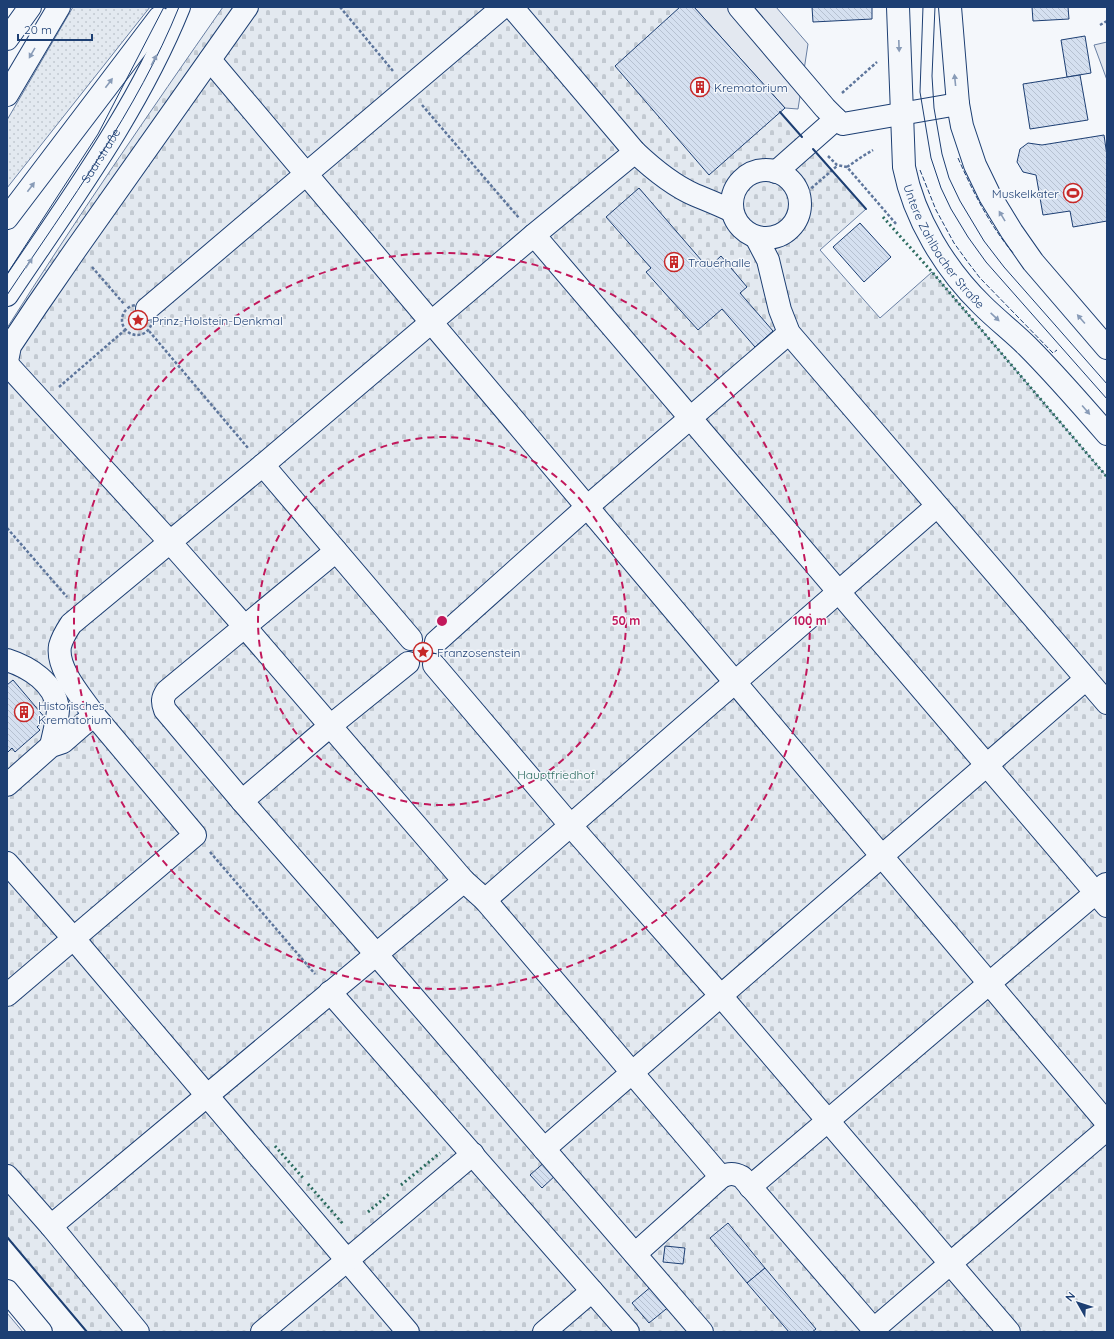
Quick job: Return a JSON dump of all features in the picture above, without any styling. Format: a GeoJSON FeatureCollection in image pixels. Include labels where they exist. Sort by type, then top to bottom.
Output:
{"type":"FeatureCollection","features":[{"type":"Feature","properties":{"kind":"main road"},"geometry":{"type":"LineString","coordinates":[[7,39],[30,7]]}},
{"type":"Feature","properties":{"kind":"main road"},"geometry":{"type":"LineString","coordinates":[[7,95],[59,7]]}},
{"type":"Feature","properties":{"kind":"main road","name":"Saarstraße"},"geometry":{"type":"LineString","coordinates":[[7,295],[108,143],[132,103],[167,35],[179,7]]}},
{"type":"Feature","properties":{"kind":"main road"},"geometry":{"type":"LineString","coordinates":[[247,7],[76,249],[10,346],[7,363],[245,627],[464,881],[485,900],[721,1177]]}},
{"type":"Feature","properties":{"kind":"main road"},"geometry":{"type":"LineString","coordinates":[[141,316],[503,7]]}},
{"type":"Feature","properties":{"kind":"main road"},"geometry":{"type":"LineString","coordinates":[[512,7],[634,152],[655,171],[675,184],[695,195],[713,201],[732,211]]}},
{"type":"Feature","properties":{"kind":"main road"},"geometry":{"type":"LineString","coordinates":[[739,7],[752,15],[830,113],[842,124],[958,104]]}},
{"type":"Feature","properties":{"kind":"main road","name":"Untere Zahlbacher Straße"},"geometry":{"type":"LineString","coordinates":[[898,7],[904,167],[908,184],[917,209],[944,260],[961,283],[981,304],[1026,344],[1056,375],[1107,434]]}},
{"type":"Feature","properties":{"kind":"main road"},"geometry":{"type":"LineString","coordinates":[[950,7],[958,104],[962,126],[975,165],[990,196],[1012,232],[1033,262],[1107,348]]}},
{"type":"Feature","properties":{"kind":"main road"},"geometry":{"type":"LineString","coordinates":[[7,218],[163,13]]}},
{"type":"Feature","properties":{"kind":"main road"},"geometry":{"type":"LineString","coordinates":[[210,60],[1107,1123]]}},
{"type":"Feature","properties":{"kind":"main road"},"geometry":{"type":"LineString","coordinates":[[776,172],[813,139],[830,113]]}},
{"type":"Feature","properties":{"kind":"main road"},"geometry":{"type":"LineString","coordinates":[[7,995],[195,835],[94,715],[63,669],[60,657],[60,646],[64,635],[71,624],[81,614],[262,465],[634,152]]}},
{"type":"Feature","properties":{"kind":"main road"},"geometry":{"type":"LineString","coordinates":[[765,170],[776,172],[785,176],[792,182],[800,198],[800,210],[796,221],[788,230],[779,236],[767,238],[756,237],[747,233],[740,227],[732,211],[732,199],[736,188],[743,179],[753,173],[765,170]]}},
{"type":"Feature","properties":{"kind":"main road"},"geometry":{"type":"LineString","coordinates":[[534,235],[986,764],[1103,894],[989,983],[750,1186]]}},
{"type":"Feature","properties":{"kind":"main road"},"geometry":{"type":"LineString","coordinates":[[756,237],[768,260],[780,310],[789,333],[1107,703]]}},
{"type":"Feature","properties":{"kind":"main road"},"geometry":{"type":"LineString","coordinates":[[436,642],[588,507],[789,333]]}},
{"type":"Feature","properties":{"kind":"main road"},"geometry":{"type":"LineString","coordinates":[[262,465],[411,639]]}},
{"type":"Feature","properties":{"kind":"main road"},"geometry":{"type":"LineString","coordinates":[[485,900],[937,506]]}},
{"type":"Feature","properties":{"kind":"main road"},"geometry":{"type":"LineString","coordinates":[[336,551],[168,691],[163,697],[162,703],[165,710],[702,1332]]}},
{"type":"Feature","properties":{"kind":"main road"},"geometry":{"type":"LineString","coordinates":[[421,635],[432,638],[436,642],[439,656],[434,665],[423,670],[412,667],[408,663],[405,648],[411,639],[421,635]]}},
{"type":"Feature","properties":{"kind":"main road"},"geometry":{"type":"LineString","coordinates":[[7,660],[38,675],[54,697],[58,710],[51,746]]}},
{"type":"Feature","properties":{"kind":"main road"},"geometry":{"type":"LineString","coordinates":[[242,801],[330,726],[408,663]]}},
{"type":"Feature","properties":{"kind":"main road"},"geometry":{"type":"LineString","coordinates":[[434,665],[571,826],[722,996],[1009,1332]]}},
{"type":"Feature","properties":{"kind":"main road"},"geometry":{"type":"LineString","coordinates":[[544,1149],[722,996],[881,855],[1086,679]]}},
{"type":"Feature","properties":{"kind":"main road"},"geometry":{"type":"LineString","coordinates":[[8,783],[51,746],[63,742],[94,715]]}},
{"type":"Feature","properties":{"kind":"main road"},"geometry":{"type":"LineString","coordinates":[[7,863],[74,939],[408,1332]]}},
{"type":"Feature","properties":{"kind":"main road"},"geometry":{"type":"LineString","coordinates":[[51,1226],[464,881]]}},
{"type":"Feature","properties":{"kind":"main road"},"geometry":{"type":"LineString","coordinates":[[330,992],[628,1332]]}},
{"type":"Feature","properties":{"kind":"main road"},"geometry":{"type":"LineString","coordinates":[[636,1254],[721,1177],[728,1174],[735,1174],[742,1177],[875,1330],[950,1263],[1107,1129]]}},
{"type":"Feature","properties":{"kind":"main road"},"geometry":{"type":"LineString","coordinates":[[262,1332],[473,1154]]}},
{"type":"Feature","properties":{"kind":"main road"},"geometry":{"type":"LineString","coordinates":[[7,1176],[51,1226],[138,1332]]}},
{"type":"Feature","properties":{"kind":"main road"},"geometry":{"type":"LineString","coordinates":[[7,1291],[41,1332]]}},
{"type":"Feature","properties":{"kind":"main road"},"geometry":{"type":"LineString","coordinates":[[544,1332],[592,1291]]}},
{"type":"Feature","properties":{"kind":"path"},"geometry":{"type":"LineString","coordinates":[[340,7],[407,88],[534,235]]}},
{"type":"Feature","properties":{"kind":"path"},"geometry":{"type":"LineString","coordinates":[[1100,25],[1107,20]]}},
{"type":"Feature","properties":{"kind":"path"},"geometry":{"type":"LineString","coordinates":[[830,113],[877,62]]}},
{"type":"Feature","properties":{"kind":"path"},"geometry":{"type":"LineString","coordinates":[[813,139],[837,165],[847,167],[898,226]]}},
{"type":"Feature","properties":{"kind":"path"},"geometry":{"type":"LineString","coordinates":[[847,167],[873,150]]}},
{"type":"Feature","properties":{"kind":"path"},"geometry":{"type":"LineString","coordinates":[[800,198],[837,165]]}},
{"type":"Feature","properties":{"kind":"path"},"geometry":{"type":"LineString","coordinates":[[76,249],[141,316],[262,465]]}},
{"type":"Feature","properties":{"kind":"path"},"geometry":{"type":"LineString","coordinates":[[42,402],[125,330]]}},
{"type":"Feature","properties":{"kind":"path"},"geometry":{"type":"LineString","coordinates":[[7,528],[81,614]]}},
{"type":"Feature","properties":{"kind":"path"},"geometry":{"type":"LineString","coordinates":[[195,835],[330,992]]}},
{"type":"Feature","properties":{"kind":"green space"},"geometry":{"type":"Polygon","coordinates":[[[73,7],[150,7],[7,188],[7,120],[73,7]]]}},
{"type":"Feature","properties":{"kind":"green space","name":"Hauptfriedhof"},"geometry":{"type":"Polygon","coordinates":[[[223,7],[694,7],[785,108],[780,112],[866,209],[820,250],[880,318],[932,272],[1107,477],[1107,1332],[87,1332],[7,1237],[7,328],[113,166],[223,7]]]}},
{"type":"Feature","properties":{"kind":"shaded area"},"geometry":{"type":"Polygon","coordinates":[[[694,7],[776,7],[808,44],[798,109],[785,108],[694,7]]]}},
{"type":"Feature","properties":{"kind":"shaded area"},"geometry":{"type":"Polygon","coordinates":[[[1107,42],[1107,80],[1094,45],[1107,42]]]}},
{"type":"Feature","properties":{"kind":"shaded area"},"geometry":{"type":"Polygon","coordinates":[[[7,1313],[23,1332],[7,1332],[7,1313]]]}},
{"type":"Feature","properties":{"kind":"building","name":"Krematorium"},"geometry":{"type":"Polygon","coordinates":[[[680,7],[694,7],[785,108],[709,175],[615,66],[680,7]]]}},
{"type":"Feature","properties":{"kind":"building"},"geometry":{"type":"Polygon","coordinates":[[[812,7],[872,7],[872,19],[813,22],[812,7]]]}},
{"type":"Feature","properties":{"kind":"building"},"geometry":{"type":"Polygon","coordinates":[[[1032,7],[1068,7],[1069,19],[1033,21],[1032,7]]]}},
{"type":"Feature","properties":{"kind":"building"},"geometry":{"type":"Polygon","coordinates":[[[1085,36],[1091,73],[1067,77],[1061,40],[1085,36]]]}},
{"type":"Feature","properties":{"kind":"building"},"geometry":{"type":"Polygon","coordinates":[[[1080,75],[1088,120],[1030,129],[1023,84],[1080,75]]]}},
{"type":"Feature","properties":{"kind":"building","name":"Muskelkater"},"geometry":{"type":"Polygon","coordinates":[[[1104,135],[1107,156],[1107,221],[1073,227],[1070,211],[1043,215],[1036,175],[1023,172],[1017,162],[1020,149],[1028,143],[1042,145],[1104,135]]]}},
{"type":"Feature","properties":{"kind":"building","name":"Trauerhalle"},"geometry":{"type":"Polygon","coordinates":[[[639,188],[708,268],[721,256],[747,287],[740,293],[773,331],[755,347],[722,309],[698,330],[646,272],[651,268],[606,217],[639,188]]]}},
{"type":"Feature","properties":{"kind":"building"},"geometry":{"type":"Polygon","coordinates":[[[860,223],[891,257],[864,282],[833,247],[860,223]]]}},
{"type":"Feature","properties":{"kind":"building","name":"Historisches Krematorium"},"geometry":{"type":"Polygon","coordinates":[[[13,680],[46,719],[37,727],[40,730],[15,752],[12,748],[7,753],[7,685],[13,680]]]}},
{"type":"Feature","properties":{"kind":"building"},"geometry":{"type":"Polygon","coordinates":[[[547,1160],[558,1173],[542,1188],[530,1175],[547,1160]]]}},
{"type":"Feature","properties":{"kind":"building"},"geometry":{"type":"Polygon","coordinates":[[[728,1223],[765,1268],[747,1283],[710,1238],[728,1223]]]}},
{"type":"Feature","properties":{"kind":"building"},"geometry":{"type":"Polygon","coordinates":[[[665,1246],[685,1248],[683,1264],[663,1262],[665,1246]]]}},
{"type":"Feature","properties":{"kind":"building"},"geometry":{"type":"Polygon","coordinates":[[[765,1268],[816,1329],[812,1332],[789,1332],[747,1283],[765,1268]]]}},
{"type":"Feature","properties":{"kind":"building"},"geometry":{"type":"Polygon","coordinates":[[[653,1285],[671,1305],[649,1323],[632,1303],[653,1285]]]}},
{"type":"Feature","properties":{"kind":"tram line"},"geometry":{"type":"LineString","coordinates":[[7,274],[98,134],[164,7]]}},
{"type":"Feature","properties":{"kind":"tram line"},"geometry":{"type":"LineString","coordinates":[[7,295],[78,190],[122,119],[143,83],[179,7]]}},
{"type":"Feature","properties":{"kind":"tram line"},"geometry":{"type":"LineString","coordinates":[[923,7],[920,92],[931,158],[941,188],[951,209],[968,237],[986,262],[1107,399]]}},
{"type":"Feature","properties":{"kind":"tram line"},"geometry":{"type":"LineString","coordinates":[[935,7],[932,76],[934,108],[942,154],[949,178],[960,201],[984,241],[1004,267],[1107,384]]}},
{"type":"Feature","properties":{"kind":"hedge"},"geometry":{"type":"LineString","coordinates":[[883,217],[932,272],[1107,477]]}},
{"type":"Feature","properties":{"kind":"hedge"},"geometry":{"type":"LineString","coordinates":[[275,1146],[303,1178]]}},
{"type":"Feature","properties":{"kind":"hedge"},"geometry":{"type":"LineString","coordinates":[[401,1185],[440,1153]]}},
{"type":"Feature","properties":{"kind":"hedge"},"geometry":{"type":"LineString","coordinates":[[308,1184],[343,1224]]}},
{"type":"Feature","properties":{"kind":"hedge"},"geometry":{"type":"LineString","coordinates":[[368,1212],[389,1194]]}},
{"type":"Feature","properties":{"kind":"fence"},"geometry":{"type":"LineString","coordinates":[[958,158],[983,208],[997,232],[1014,254]]}},
{"type":"Feature","properties":{"kind":"fence"},"geometry":{"type":"LineString","coordinates":[[920,170],[936,210],[954,243],[967,261],[980,278],[1053,353],[1057,350]]}},
{"type":"Feature","properties":{"kind":"wall"},"geometry":{"type":"LineString","coordinates":[[780,112],[802,137]]}},
{"type":"Feature","properties":{"kind":"wall"},"geometry":{"type":"LineString","coordinates":[[813,149],[866,209]]}},
{"type":"Feature","properties":{"kind":"wall"},"geometry":{"type":"LineString","coordinates":[[7,1237],[87,1332]]}},
{"type":"Feature","properties":{"kind":"place","name":"Krematorium"},"geometry":{"type":"Point","coordinates":[700,87]}},
{"type":"Feature","properties":{"kind":"place","name":"Muskelkater"},"geometry":{"type":"Point","coordinates":[1073,193]}},
{"type":"Feature","properties":{"kind":"place","name":"Trauerhalle"},"geometry":{"type":"Point","coordinates":[674,262]}},
{"type":"Feature","properties":{"kind":"place","name":"Prinz-Holstein-Denkmal"},"geometry":{"type":"Point","coordinates":[138,320]}},
{"type":"Feature","properties":{"kind":"place","name":"Franzosenstein"},"geometry":{"type":"Point","coordinates":[423,652]}},
{"type":"Feature","properties":{"kind":"place","name":"Historisches Krematorium"},"geometry":{"type":"Point","coordinates":[24,712]}}]}
